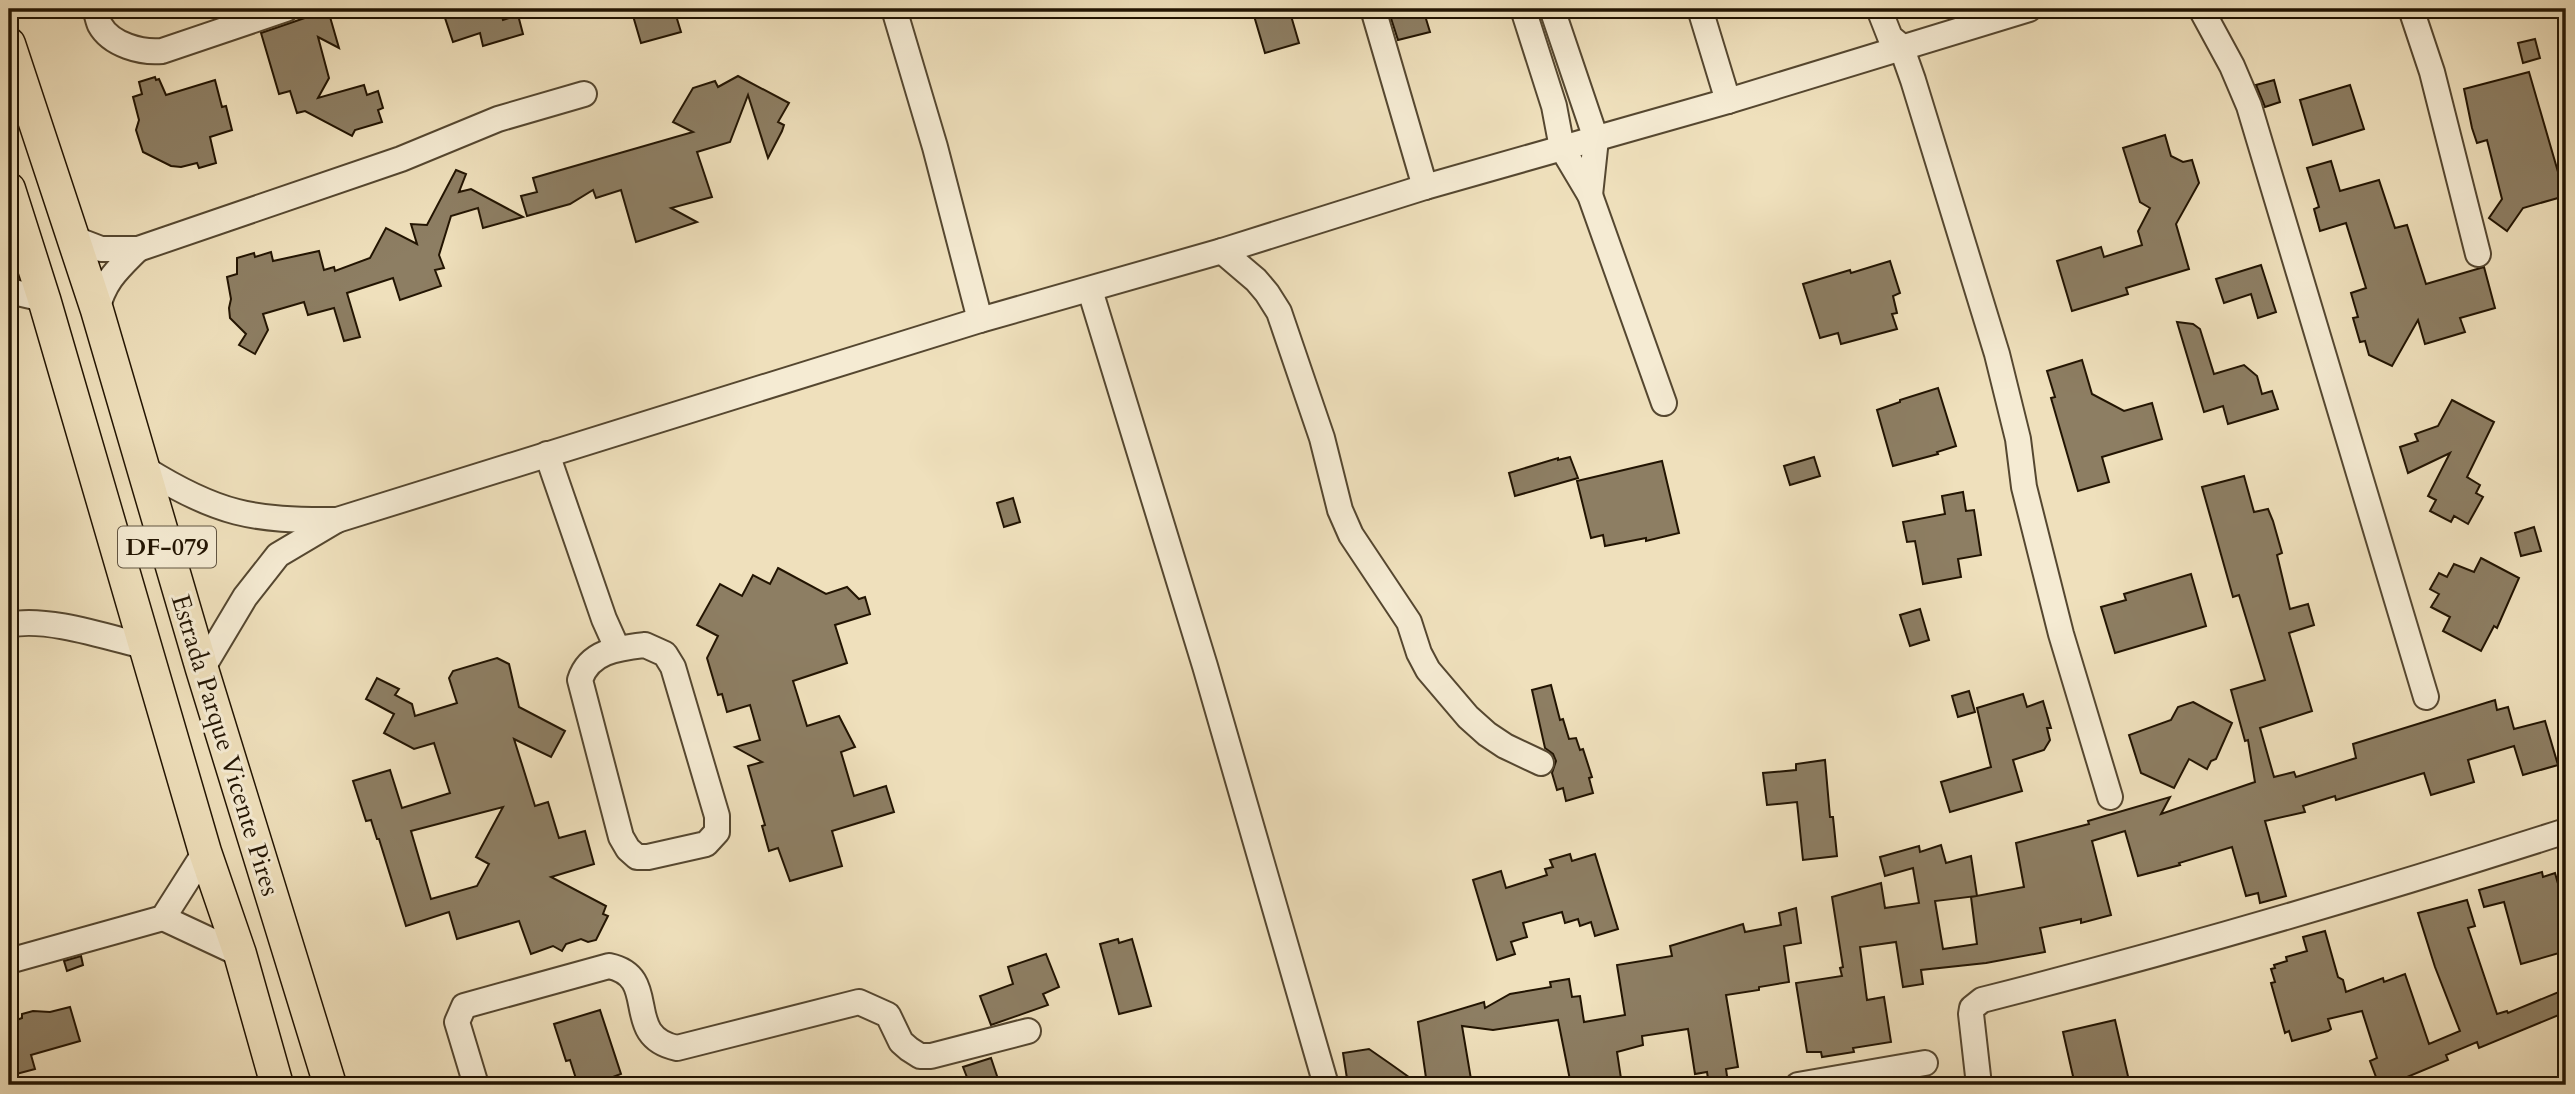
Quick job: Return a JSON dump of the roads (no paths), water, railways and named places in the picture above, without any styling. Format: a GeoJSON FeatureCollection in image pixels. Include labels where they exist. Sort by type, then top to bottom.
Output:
{"type":"FeatureCollection","features":[{"type":"Feature","properties":{"kind":"main road","name":"Estrada Parque Vicente Pires"},"geometry":{"type":"LineString","coordinates":[[9,44],[97,310],[202,668],[330,1085]]}},
{"type":"Feature","properties":{"kind":"main road","name":"Estrada Parque Vicente Pires"},"geometry":{"type":"LineString","coordinates":[[9,189],[17,252],[44,299],[205,852],[240,954],[277,1085]]}},
{"type":"Feature","properties":{"kind":"street"},"geometry":{"type":"LineString","coordinates":[[95,9],[100,25],[106,33],[141,51],[153,52],[286,9]]}},
{"type":"Feature","properties":{"kind":"street"},"geometry":{"type":"LineString","coordinates":[[894,9],[935,147],[980,320]]}},
{"type":"Feature","properties":{"kind":"street"},"geometry":{"type":"LineString","coordinates":[[1373,9],[1425,187]]}},
{"type":"Feature","properties":{"kind":"street"},"geometry":{"type":"LineString","coordinates":[[1523,9],[1553,106],[1562,148],[1590,195],[1664,404]]}},
{"type":"Feature","properties":{"kind":"street"},"geometry":{"type":"LineString","coordinates":[[1552,9],[1596,139],[1590,195]]}},
{"type":"Feature","properties":{"kind":"street"},"geometry":{"type":"LineString","coordinates":[[1700,9],[1728,101]]}},
{"type":"Feature","properties":{"kind":"street"},"geometry":{"type":"LineString","coordinates":[[1879,9],[1890,37],[1900,46],[1997,354],[2018,439],[2024,487],[2058,620],[2110,797]]}},
{"type":"Feature","properties":{"kind":"street"},"geometry":{"type":"LineString","coordinates":[[202,668],[245,597],[278,555],[338,520],[980,320],[1222,251],[1425,187],[1728,101],[1900,46],[2029,9]]}},
{"type":"Feature","properties":{"kind":"street"},"geometry":{"type":"LineString","coordinates":[[2201,9],[2232,66],[2249,106],[2426,697]]}},
{"type":"Feature","properties":{"kind":"street"},"geometry":{"type":"LineString","coordinates":[[2411,9],[2432,72],[2478,254]]}},
{"type":"Feature","properties":{"kind":"street"},"geometry":{"type":"LineString","coordinates":[[75,239],[101,249],[138,249],[401,159],[498,119],[584,94]]}},
{"type":"Feature","properties":{"kind":"street"},"geometry":{"type":"LineString","coordinates":[[97,310],[101,292],[111,275],[138,249]]}},
{"type":"Feature","properties":{"kind":"street"},"geometry":{"type":"LineString","coordinates":[[1222,251],[1256,280],[1279,312],[1322,438],[1340,510],[1351,535],[1409,622],[1419,653],[1429,670],[1468,717],[1487,734],[1541,763]]}},
{"type":"Feature","properties":{"kind":"street"},"geometry":{"type":"LineString","coordinates":[[1090,290],[1209,679],[1326,1085]]}},
{"type":"Feature","properties":{"kind":"street"},"geometry":{"type":"LineString","coordinates":[[9,291],[44,299]]}},
{"type":"Feature","properties":{"kind":"street"},"geometry":{"type":"LineString","coordinates":[[547,454],[604,619],[617,648]]}},
{"type":"Feature","properties":{"kind":"street"},"geometry":{"type":"LineString","coordinates":[[145,470],[178,490],[215,507],[245,516],[283,521],[338,520]]}},
{"type":"Feature","properties":{"kind":"street"},"geometry":{"type":"LineString","coordinates":[[9,625],[22,622],[54,626],[147,647]]}},
{"type":"Feature","properties":{"kind":"street"},"geometry":{"type":"LineString","coordinates":[[645,645],[654,647],[665,654],[673,667],[717,816],[717,832],[706,844],[649,857],[637,857],[621,837],[580,680],[592,660],[617,648],[645,645]]}},
{"type":"Feature","properties":{"kind":"street"},"geometry":{"type":"LineString","coordinates":[[1979,1085],[1971,1014],[1972,1008],[1982,1000],[2130,962],[2327,906],[2566,831]]}},
{"type":"Feature","properties":{"kind":"street"},"geometry":{"type":"LineString","coordinates":[[163,918],[205,852]]}},
{"type":"Feature","properties":{"kind":"street"},"geometry":{"type":"LineString","coordinates":[[9,961],[163,918],[240,954]]}},
{"type":"Feature","properties":{"kind":"street"},"geometry":{"type":"LineString","coordinates":[[476,1085],[457,1022],[464,1006],[609,966],[624,971],[634,980],[648,1030],[656,1041],[677,1048],[859,1002],[888,1015],[901,1042],[920,1056],[931,1056],[1027,1031]]}},
{"type":"Feature","properties":{"kind":"street"},"geometry":{"type":"LineString","coordinates":[[1798,1085],[1926,1063]]}}]}
